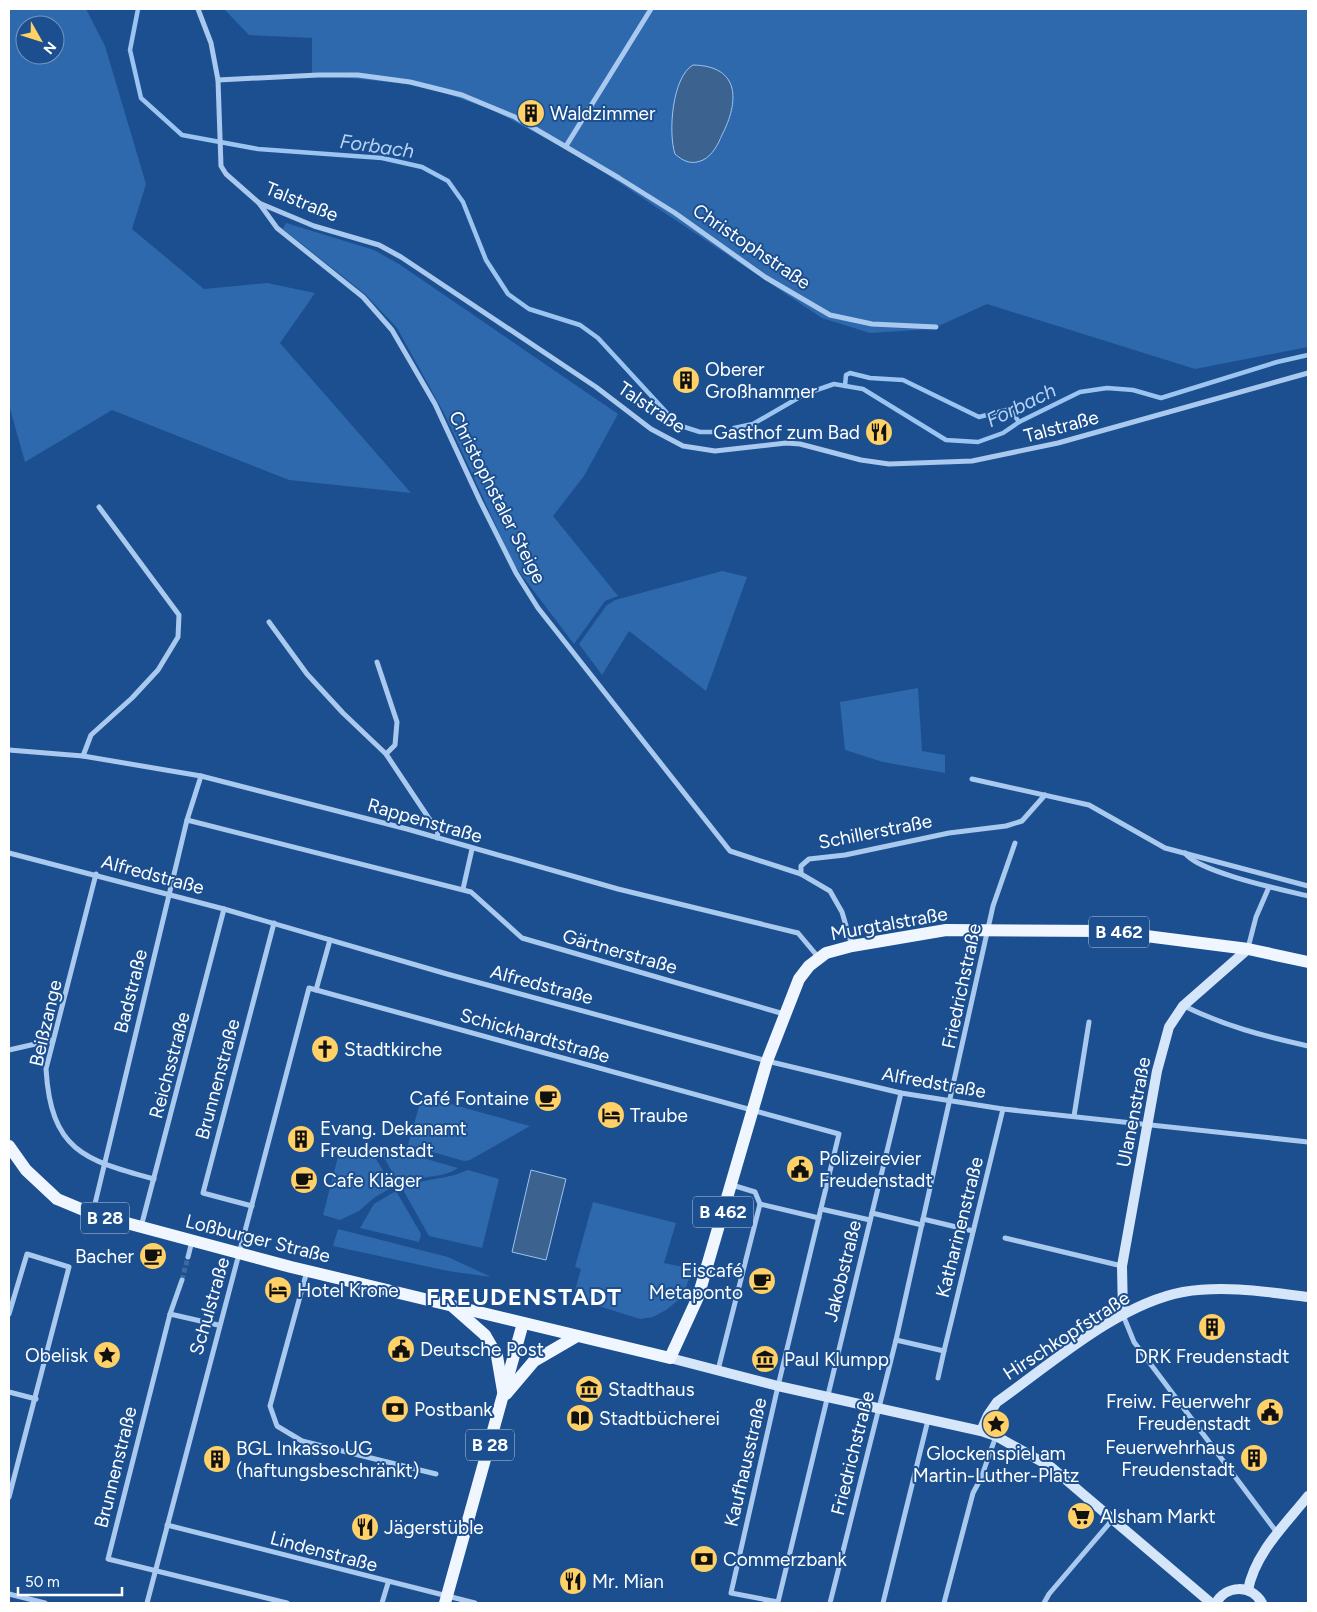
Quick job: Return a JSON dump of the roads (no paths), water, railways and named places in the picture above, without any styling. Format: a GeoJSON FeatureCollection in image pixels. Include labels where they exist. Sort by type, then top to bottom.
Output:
{"type":"FeatureCollection","features":[{"type":"Feature","properties":{"kind":"main road","name":"Murgtalstraße"},"geometry":{"type":"LineString","coordinates":[[670,1358],[698,1297],[766,1061],[799,979],[809,966],[826,953],[852,946],[946,930],[1107,931],[1248,948],[1308,962]]}},
{"type":"Feature","properties":{"kind":"main road","name":"Ulanenstraße"},"geometry":{"type":"LineString","coordinates":[[1123,1315],[1122,1266],[1157,1071],[1169,1027],[1183,1006],[1248,948]]}},
{"type":"Feature","properties":{"kind":"main road","name":"Loßburger Straße"},"geometry":{"type":"LineString","coordinates":[[9,1146],[26,1170],[56,1198],[93,1214],[307,1270],[670,1358]]}},
{"type":"Feature","properties":{"kind":"main road","name":"Hirschkopfstraße"},"geometry":{"type":"LineString","coordinates":[[981,1431],[988,1415],[997,1402],[1123,1315],[1159,1298],[1184,1292],[1251,1289],[1308,1297]]}},
{"type":"Feature","properties":{"kind":"main road","name":"B 28"},"geometry":{"type":"LineString","coordinates":[[451,1305],[485,1336],[497,1356],[504,1396]]}},
{"type":"Feature","properties":{"kind":"main road","name":"B 28"},"geometry":{"type":"LineString","coordinates":[[446,1600],[523,1322]]}},
{"type":"Feature","properties":{"kind":"main road","name":"B 28"},"geometry":{"type":"LineString","coordinates":[[504,1396],[534,1361],[577,1336]]}},
{"type":"Feature","properties":{"kind":"main road"},"geometry":{"type":"LineString","coordinates":[[670,1358],[826,1398],[981,1431],[996,1436],[1051,1467],[1211,1603]]}},
{"type":"Feature","properties":{"kind":"main road"},"geometry":{"type":"LineString","coordinates":[[1248,1590],[1251,1573],[1262,1554],[1308,1496]]}},
{"type":"Feature","properties":{"kind":"main road"},"geometry":{"type":"LineString","coordinates":[[1216,1603],[1224,1593],[1232,1590],[1248,1590],[1262,1603]]}},
{"type":"Feature","properties":{"kind":"street","name":"Talstraße"},"geometry":{"type":"LineString","coordinates":[[198,9],[210,43],[218,80],[221,166],[235,184],[259,203],[314,226],[379,245],[401,257],[596,387],[651,429],[684,446],[714,451],[786,443],[800,444],[861,460],[890,464],[972,461],[1058,443],[1308,373]]}},
{"type":"Feature","properties":{"kind":"street"},"geometry":{"type":"LineString","coordinates":[[566,146],[650,9]]}},
{"type":"Feature","properties":{"kind":"street","name":"Christophstraße"},"geometry":{"type":"LineString","coordinates":[[218,80],[342,75],[410,82],[448,91],[485,103],[515,117],[566,146],[675,213],[765,277],[830,315],[872,324],[936,327]]}},
{"type":"Feature","properties":{"kind":"street","name":"Christophstaler Steige"},"geometry":{"type":"LineString","coordinates":[[259,203],[277,228],[363,297],[392,330],[435,404],[480,502],[516,574],[538,608],[730,851],[801,874]]}},
{"type":"Feature","properties":{"kind":"street"},"geometry":{"type":"LineString","coordinates":[[83,756],[91,735],[132,698],[158,670],[178,638],[179,615],[99,507]]}},
{"type":"Feature","properties":{"kind":"street"},"geometry":{"type":"LineString","coordinates":[[268,622],[307,674],[343,713],[386,754],[438,832],[437,838]]}},
{"type":"Feature","properties":{"kind":"street"},"geometry":{"type":"LineString","coordinates":[[377,662],[397,722],[395,744],[386,754]]}},
{"type":"Feature","properties":{"kind":"street","name":"Rappenstraße"},"geometry":{"type":"LineString","coordinates":[[9,750],[83,756],[201,776],[437,838],[618,889],[798,934],[818,958]]}},
{"type":"Feature","properties":{"kind":"street","name":"Badstraße"},"geometry":{"type":"LineString","coordinates":[[93,1214],[187,820],[201,776]]}},
{"type":"Feature","properties":{"kind":"street"},"geometry":{"type":"LineString","coordinates":[[972,779],[1089,805],[1165,848],[1308,886]]}},
{"type":"Feature","properties":{"kind":"street","name":"Schillerstraße"},"geometry":{"type":"LineString","coordinates":[[852,946],[842,912],[830,891],[801,874],[801,866],[809,859],[845,854],[949,833],[1006,826],[1022,821],[1046,795]]}},
{"type":"Feature","properties":{"kind":"street","name":"Gärtnerstraße"},"geometry":{"type":"LineString","coordinates":[[187,820],[463,889],[471,892],[522,938],[785,1015]]}},
{"type":"Feature","properties":{"kind":"street","name":"Friedrichstraße"},"geometry":{"type":"LineString","coordinates":[[830,1603],[896,1340],[951,1101],[993,906],[1015,843]]}},
{"type":"Feature","properties":{"kind":"street"},"geometry":{"type":"LineString","coordinates":[[463,889],[472,849]]}},
{"type":"Feature","properties":{"kind":"street","name":"Alfredstraße"},"geometry":{"type":"LineString","coordinates":[[9,853],[96,874],[224,909],[446,974],[766,1061],[901,1093],[1002,1109],[1308,1142]]}},
{"type":"Feature","properties":{"kind":"street"},"geometry":{"type":"LineString","coordinates":[[1185,853],[1190,860],[1212,869],[1269,887],[1308,896]]}},
{"type":"Feature","properties":{"kind":"street","name":"Beißzange"},"geometry":{"type":"LineString","coordinates":[[96,874],[46,1069],[48,1098],[56,1123],[73,1146],[104,1166],[154,1179]]}},
{"type":"Feature","properties":{"kind":"street"},"geometry":{"type":"LineString","coordinates":[[1248,948],[1256,917],[1269,887]]}},
{"type":"Feature","properties":{"kind":"street","name":"Reichsstraße"},"geometry":{"type":"LineString","coordinates":[[141,1227],[224,909]]}},
{"type":"Feature","properties":{"kind":"street","name":"Brunnenstraße"},"geometry":{"type":"LineString","coordinates":[[252,1206],[202,1193],[274,923]]}},
{"type":"Feature","properties":{"kind":"street"},"geometry":{"type":"LineString","coordinates":[[316,990],[330,940]]}},
{"type":"Feature","properties":{"kind":"street","name":"Schulstraße"},"geometry":{"type":"LineString","coordinates":[[147,1603],[218,1325],[240,1252],[309,988]]}},
{"type":"Feature","properties":{"kind":"street","name":"Schickhardtstraße"},"geometry":{"type":"LineString","coordinates":[[309,988],[753,1110]]}},
{"type":"Feature","properties":{"kind":"street"},"geometry":{"type":"LineString","coordinates":[[1183,1006],[1218,1022],[1252,1033],[1308,1046]]}},
{"type":"Feature","properties":{"kind":"street"},"geometry":{"type":"LineString","coordinates":[[1074,1116],[1089,1022]]}},
{"type":"Feature","properties":{"kind":"street"},"geometry":{"type":"LineString","coordinates":[[9,1050],[53,1040]]}},
{"type":"Feature","properties":{"kind":"street","name":"Jakobstraße"},"geometry":{"type":"LineString","coordinates":[[778,1602],[901,1093]]}},
{"type":"Feature","properties":{"kind":"street","name":"Katharinenstraße"},"geometry":{"type":"LineString","coordinates":[[938,1378],[1002,1109]]}},
{"type":"Feature","properties":{"kind":"street","name":"Kaufhausstraße"},"geometry":{"type":"LineString","coordinates":[[753,1110],[839,1134],[778,1386],[731,1593],[778,1602]]}},
{"type":"Feature","properties":{"kind":"street"},"geometry":{"type":"LineString","coordinates":[[718,1370],[760,1204],[755,1192],[730,1184]]}},
{"type":"Feature","properties":{"kind":"street"},"geometry":{"type":"LineString","coordinates":[[760,1204],[819,1218]]}},
{"type":"Feature","properties":{"kind":"street"},"geometry":{"type":"LineString","coordinates":[[821,1209],[870,1220]]}},
{"type":"Feature","properties":{"kind":"street"},"geometry":{"type":"LineString","coordinates":[[872,1213],[973,1231]]}},
{"type":"Feature","properties":{"kind":"street"},"geometry":{"type":"LineString","coordinates":[[1005,1238],[1122,1266]]}},
{"type":"Feature","properties":{"kind":"street"},"geometry":{"type":"LineString","coordinates":[[188,1257],[192,1240]]}},
{"type":"Feature","properties":{"kind":"street"},"geometry":{"type":"LineString","coordinates":[[9,1314],[26,1254],[70,1267],[9,1497]]}},
{"type":"Feature","properties":{"kind":"street"},"geometry":{"type":"LineString","coordinates":[[307,1270],[270,1406],[277,1426],[302,1441],[436,1474]]}},
{"type":"Feature","properties":{"kind":"street","name":"Brunnenstraße"},"geometry":{"type":"LineString","coordinates":[[155,1572],[108,1559],[170,1314],[182,1280]]}},
{"type":"Feature","properties":{"kind":"street"},"geometry":{"type":"LineString","coordinates":[[170,1314],[218,1325]]}},
{"type":"Feature","properties":{"kind":"street"},"geometry":{"type":"LineString","coordinates":[[1123,1315],[1134,1342],[1278,1534]]}},
{"type":"Feature","properties":{"kind":"street"},"geometry":{"type":"LineString","coordinates":[[896,1340],[944,1352]]}},
{"type":"Feature","properties":{"kind":"street"},"geometry":{"type":"LineString","coordinates":[[9,1392],[36,1399]]}},
{"type":"Feature","properties":{"kind":"street"},"geometry":{"type":"LineString","coordinates":[[883,1603],[928,1420]]}},
{"type":"Feature","properties":{"kind":"street"},"geometry":{"type":"LineString","coordinates":[[944,1603],[973,1493],[981,1478],[996,1436]]}},
{"type":"Feature","properties":{"kind":"street"},"geometry":{"type":"LineString","coordinates":[[1044,1603],[1049,1594],[1113,1518]]}},
{"type":"Feature","properties":{"kind":"street","name":"Lindenstraße"},"geometry":{"type":"LineString","coordinates":[[167,1525],[446,1600],[474,1603]]}},
{"type":"Feature","properties":{"kind":"street"},"geometry":{"type":"LineString","coordinates":[[155,1572],[287,1603]]}},
{"type":"Feature","properties":{"kind":"street"},"geometry":{"type":"LineString","coordinates":[[382,1603],[388,1583]]}},
{"type":"Feature","properties":{"kind":"street"},"geometry":{"type":"LineString","coordinates":[[9,1594],[46,1603]]}},
{"type":"Feature","properties":{"kind":"waterway","name":"Forbach"},"geometry":{"type":"LineString","coordinates":[[138,9],[130,50],[141,98],[182,135],[258,149],[382,158],[422,167],[448,181],[463,202],[486,260],[508,294],[529,309],[580,325],[598,338],[678,425],[700,432],[712,432]]}},
{"type":"Feature","properties":{"kind":"waterway","name":"Forbach"},"geometry":{"type":"LineString","coordinates":[[734,428],[753,424],[805,394],[834,384],[863,389],[946,440],[978,442],[1003,433],[1019,422],[1080,392],[1107,388],[1133,390],[1161,398],[1277,362],[1308,355]]}},
{"type":"Feature","properties":{"kind":"waterway"},"geometry":{"type":"LineString","coordinates":[[845,386],[846,375],[850,373],[870,378],[903,380],[979,417],[1010,409],[1019,422]]}},
{"type":"Feature","properties":{"kind":"tunnel"},"geometry":{"type":"LineString","coordinates":[[182,1280],[188,1257]]}},
{"type":"Feature","properties":{"kind":"place","name":"Waldzimmer"},"geometry":{"type":"Point","coordinates":[531,113]}},
{"type":"Feature","properties":{"kind":"place","name":"Oberer Großhammer"},"geometry":{"type":"Point","coordinates":[686,380]}},
{"type":"Feature","properties":{"kind":"place","name":"Gasthof zum Bad"},"geometry":{"type":"Point","coordinates":[879,432]}},
{"type":"Feature","properties":{"kind":"place","name":"Stadtkirche"},"geometry":{"type":"Point","coordinates":[325,1049]}},
{"type":"Feature","properties":{"kind":"place","name":"Café Fontaine"},"geometry":{"type":"Point","coordinates":[548,1098]}},
{"type":"Feature","properties":{"kind":"place","name":"Traube"},"geometry":{"type":"Point","coordinates":[611,1115]}},
{"type":"Feature","properties":{"kind":"place","name":"Evang. Dekanamt Freudenstadt"},"geometry":{"type":"Point","coordinates":[301,1139]}},
{"type":"Feature","properties":{"kind":"place","name":"Polizeirevier Freudenstadt"},"geometry":{"type":"Point","coordinates":[800,1169]}},
{"type":"Feature","properties":{"kind":"place","name":"Cafe Kläger"},"geometry":{"type":"Point","coordinates":[304,1180]}},
{"type":"Feature","properties":{"kind":"place","name":"Bacher"},"geometry":{"type":"Point","coordinates":[153,1256]}},
{"type":"Feature","properties":{"kind":"place","name":"Eiscafé Metaponto"},"geometry":{"type":"Point","coordinates":[762,1281]}},
{"type":"Feature","properties":{"kind":"place","name":"Hotel Krone"},"geometry":{"type":"Point","coordinates":[278,1290]}},
{"type":"Feature","properties":{"kind":"place","name":"DRK Freudenstadt"},"geometry":{"type":"Point","coordinates":[1212,1327]}},
{"type":"Feature","properties":{"kind":"place","name":"Deutsche Post"},"geometry":{"type":"Point","coordinates":[401,1349]}},
{"type":"Feature","properties":{"kind":"place","name":"Obelisk"},"geometry":{"type":"Point","coordinates":[107,1355]}},
{"type":"Feature","properties":{"kind":"place","name":"Paul Klumpp"},"geometry":{"type":"Point","coordinates":[765,1359]}},
{"type":"Feature","properties":{"kind":"place","name":"Stadthaus"},"geometry":{"type":"Point","coordinates":[589,1389]}},
{"type":"Feature","properties":{"kind":"place","name":"Postbank"},"geometry":{"type":"Point","coordinates":[395,1409]}},
{"type":"Feature","properties":{"kind":"place","name":"Freiw. Feuerwehr Freudenstadt"},"geometry":{"type":"Point","coordinates":[1270,1412]}},
{"type":"Feature","properties":{"kind":"place","name":"Stadtbücherei"},"geometry":{"type":"Point","coordinates":[580,1418]}},
{"type":"Feature","properties":{"kind":"place","name":"Glockenspiel am Martin-Luther-Platz"},"geometry":{"type":"Point","coordinates":[996,1424]}},
{"type":"Feature","properties":{"kind":"place","name":"Feuerwehrhaus Freudenstadt"},"geometry":{"type":"Point","coordinates":[1254,1458]}},
{"type":"Feature","properties":{"kind":"place","name":"BGL Inkasso UG (haftungsbeschränkt)"},"geometry":{"type":"Point","coordinates":[217,1459]}},
{"type":"Feature","properties":{"kind":"place","name":"Alsham Markt"},"geometry":{"type":"Point","coordinates":[1081,1516]}},
{"type":"Feature","properties":{"kind":"place","name":"Jägerstüble"},"geometry":{"type":"Point","coordinates":[365,1527]}},
{"type":"Feature","properties":{"kind":"place","name":"Commerzbank"},"geometry":{"type":"Point","coordinates":[704,1559]}},
{"type":"Feature","properties":{"kind":"place","name":"Mr. Mian"},"geometry":{"type":"Point","coordinates":[573,1581]}},
{"type":"Feature","properties":{"kind":"district","name":"FREUDENSTADT"},"geometry":{"type":"Point","coordinates":[524,1297]}}]}
